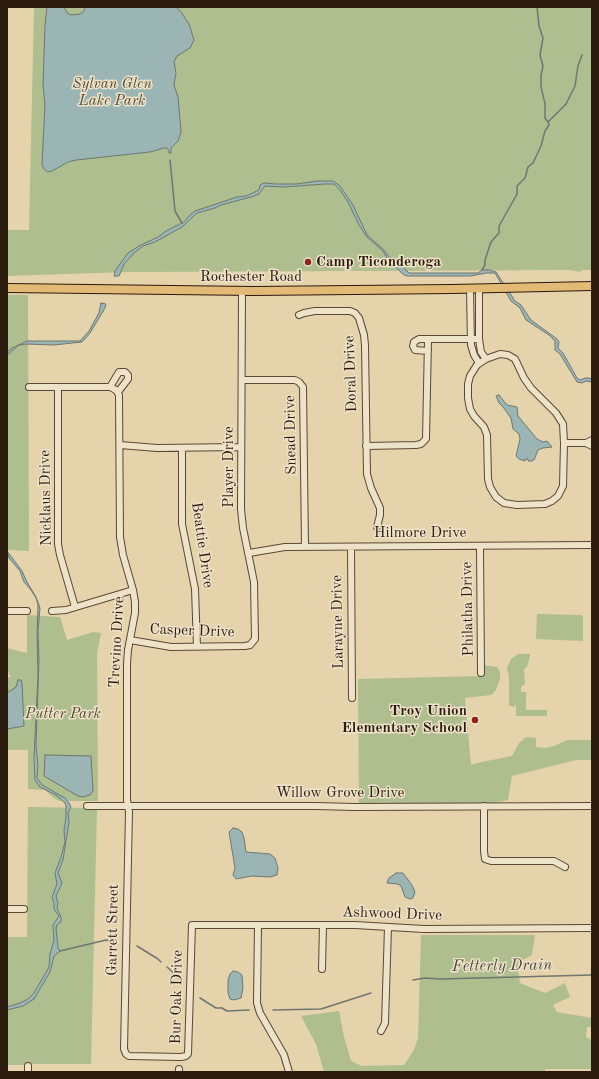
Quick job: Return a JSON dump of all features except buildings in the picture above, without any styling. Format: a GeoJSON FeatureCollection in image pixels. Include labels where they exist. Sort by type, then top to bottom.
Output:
{"type":"FeatureCollection","features":[{"type":"Feature","properties":{"kind":"main road","name":"Rochester Road"},"geometry":{"type":"LineString","coordinates":[[7,288],[242,291],[592,286]]}},
{"type":"Feature","properties":{"kind":"street"},"geometry":{"type":"LineString","coordinates":[[474,288],[481,352],[486,359]]}},
{"type":"Feature","properties":{"kind":"street"},"geometry":{"type":"LineString","coordinates":[[474,288],[470,340],[472,350],[479,363]]}},
{"type":"Feature","properties":{"kind":"street","name":"Player Drive"},"geometry":{"type":"LineString","coordinates":[[242,291],[242,514],[255,588],[255,636],[253,642]]}},
{"type":"Feature","properties":{"kind":"street","name":"Doral Drive"},"geometry":{"type":"LineString","coordinates":[[299,316],[304,313],[315,311],[350,311],[356,313],[359,318],[365,345],[366,446],[368,480],[381,512],[377,527]]}},
{"type":"Feature","properties":{"kind":"street"},"geometry":{"type":"LineString","coordinates":[[428,351],[415,350],[413,346],[414,342],[417,340],[428,339],[479,339]]}},
{"type":"Feature","properties":{"kind":"street"},"geometry":{"type":"LineString","coordinates":[[366,446],[416,445],[424,442],[427,434],[426,384],[428,339]]}},
{"type":"Feature","properties":{"kind":"street"},"geometry":{"type":"LineString","coordinates":[[505,354],[515,359],[530,388],[560,417],[564,428],[564,482],[560,493],[548,503],[537,505],[509,504],[499,500],[491,491],[488,483],[487,435],[484,427],[471,412],[468,403],[469,380],[473,369],[479,363],[496,355],[505,354]]}},
{"type":"Feature","properties":{"kind":"street","name":"Snead Drive"},"geometry":{"type":"LineString","coordinates":[[242,380],[295,380],[303,387],[306,547]]}},
{"type":"Feature","properties":{"kind":"street"},"geometry":{"type":"LineString","coordinates":[[29,386],[58,387]]}},
{"type":"Feature","properties":{"kind":"street","name":"Trevino Drive"},"geometry":{"type":"LineString","coordinates":[[58,387],[113,389],[119,399],[120,537],[123,555],[133,590],[135,609],[127,664],[128,806]]}},
{"type":"Feature","properties":{"kind":"street","name":"Nicklaus Drive"},"geometry":{"type":"LineString","coordinates":[[58,387],[58,544],[75,607]]}},
{"type":"Feature","properties":{"kind":"street"},"geometry":{"type":"LineString","coordinates":[[564,443],[590,443]]}},
{"type":"Feature","properties":{"kind":"street"},"geometry":{"type":"LineString","coordinates":[[120,445],[157,448],[242,447]]}},
{"type":"Feature","properties":{"kind":"street","name":"Beattie Drive"},"geometry":{"type":"LineString","coordinates":[[182,448],[182,524],[195,589],[197,646]]}},
{"type":"Feature","properties":{"kind":"street","name":"Hilmore Drive"},"geometry":{"type":"LineString","coordinates":[[248,553],[276,548],[306,547],[592,545]]}},
{"type":"Feature","properties":{"kind":"street","name":"Philatha Drive"},"geometry":{"type":"LineString","coordinates":[[480,546],[481,673]]}},
{"type":"Feature","properties":{"kind":"street","name":"Larayne Drive"},"geometry":{"type":"LineString","coordinates":[[351,547],[352,698]]}},
{"type":"Feature","properties":{"kind":"street"},"geometry":{"type":"LineString","coordinates":[[52,611],[75,607],[133,590]]}},
{"type":"Feature","properties":{"kind":"street"},"geometry":{"type":"LineString","coordinates":[[7,611],[27,611]]}},
{"type":"Feature","properties":{"kind":"street","name":"Casper Drive"},"geometry":{"type":"LineString","coordinates":[[130,640],[165,646],[245,646],[250,645],[253,642]]}},
{"type":"Feature","properties":{"kind":"street","name":"Willow Grove Drive"},"geometry":{"type":"LineString","coordinates":[[87,806],[592,806]]}},
{"type":"Feature","properties":{"kind":"street","name":"Garrett Street"},"geometry":{"type":"LineString","coordinates":[[126,1054],[124,1049],[128,806]]}},
{"type":"Feature","properties":{"kind":"street"},"geometry":{"type":"LineString","coordinates":[[484,806],[485,858],[491,861],[554,861],[565,868]]}},
{"type":"Feature","properties":{"kind":"street"},"geometry":{"type":"LineString","coordinates":[[7,909],[24,909]]}},
{"type":"Feature","properties":{"kind":"street","name":"Bur Oak Drive"},"geometry":{"type":"LineString","coordinates":[[126,1054],[129,1056],[181,1057],[188,1054],[192,925]]}},
{"type":"Feature","properties":{"kind":"street","name":"Ashwood Drive"},"geometry":{"type":"LineString","coordinates":[[192,925],[356,925],[431,929],[592,928]]}},
{"type":"Feature","properties":{"kind":"street"},"geometry":{"type":"LineString","coordinates":[[258,925],[257,1003],[260,1013],[284,1055],[289,1072]]}},
{"type":"Feature","properties":{"kind":"street"},"geometry":{"type":"LineString","coordinates":[[322,969],[323,925]]}},
{"type":"Feature","properties":{"kind":"street"},"geometry":{"type":"LineString","coordinates":[[381,1030],[384,1023],[388,927]]}},
{"type":"Feature","properties":{"kind":"green space","name":"Sylvan Glen Lake Park"},"geometry":{"type":"Polygon","coordinates":[[[34,7],[592,7],[592,270],[582,270],[580,272],[571,270],[126,272],[7,276],[7,230],[29,230],[34,7]]]}},
{"type":"Feature","properties":{"kind":"green space"},"geometry":{"type":"Polygon","coordinates":[[[7,295],[28,295],[29,551],[7,550],[7,295]]]}},
{"type":"Feature","properties":{"kind":"green space"},"geometry":{"type":"Polygon","coordinates":[[[537,614],[583,616],[583,641],[536,639],[537,614]]]}},
{"type":"Feature","properties":{"kind":"green space","name":"Putter Park"},"geometry":{"type":"Polygon","coordinates":[[[27,615],[60,617],[67,640],[93,632],[101,633],[97,654],[98,801],[60,801],[55,799],[45,790],[28,789],[28,750],[7,750],[7,677],[11,677],[7,670],[7,648],[27,653],[27,615]]]}},
{"type":"Feature","properties":{"kind":"green space"},"geometry":{"type":"Polygon","coordinates":[[[518,654],[530,654],[527,667],[524,669],[525,684],[521,687],[521,692],[526,692],[526,710],[547,710],[547,716],[516,716],[516,705],[513,707],[509,705],[509,677],[507,668],[511,659],[518,654]]]}},
{"type":"Feature","properties":{"kind":"green space"},"geometry":{"type":"Polygon","coordinates":[[[484,665],[497,667],[500,672],[500,679],[496,690],[491,695],[465,698],[471,765],[512,756],[519,743],[526,737],[536,738],[536,747],[545,748],[567,740],[592,740],[592,760],[576,760],[512,776],[508,800],[488,804],[359,804],[358,679],[482,676],[484,665]]]}},
{"type":"Feature","properties":{"kind":"green space"},"geometry":{"type":"Polygon","coordinates":[[[28,807],[97,808],[91,1064],[7,1065],[7,937],[27,937],[28,807]]]}},
{"type":"Feature","properties":{"kind":"green space"},"geometry":{"type":"Polygon","coordinates":[[[421,935],[535,935],[532,955],[519,962],[518,971],[520,983],[545,993],[565,983],[570,997],[553,1005],[557,1012],[592,1018],[592,1027],[587,1027],[586,1037],[592,1040],[592,1069],[545,1069],[545,1072],[324,1072],[316,1044],[301,1016],[339,1011],[344,1037],[351,1061],[362,1066],[404,1065],[414,1050],[418,1038],[421,935]]]}},
{"type":"Feature","properties":{"kind":"water"},"geometry":{"type":"Polygon","coordinates":[[[47,7],[64,7],[67,13],[71,15],[80,14],[84,11],[85,7],[176,7],[181,12],[189,24],[194,40],[190,48],[177,56],[174,62],[176,73],[174,85],[178,97],[181,132],[178,141],[171,148],[171,153],[169,153],[167,148],[164,148],[150,152],[76,160],[68,162],[52,171],[47,172],[44,169],[42,165],[45,105],[43,85],[47,7]]]}},
{"type":"Feature","properties":{"kind":"water"},"geometry":{"type":"Polygon","coordinates":[[[318,181],[333,181],[340,186],[353,205],[367,235],[384,250],[389,257],[395,259],[409,273],[478,273],[482,270],[496,272],[515,301],[521,305],[531,320],[557,339],[559,342],[558,348],[563,353],[577,378],[580,380],[589,378],[592,379],[592,382],[577,382],[560,354],[555,350],[555,341],[549,335],[526,320],[520,308],[511,301],[495,273],[470,276],[404,275],[388,260],[383,251],[367,237],[359,225],[348,202],[334,184],[284,187],[265,186],[259,194],[197,213],[182,227],[155,242],[143,246],[124,264],[119,276],[114,276],[115,271],[128,253],[184,222],[195,211],[237,197],[246,196],[259,190],[260,185],[264,183],[296,184],[318,181]]]}},
{"type":"Feature","properties":{"kind":"water"},"geometry":{"type":"Polygon","coordinates":[[[101,303],[106,304],[105,308],[90,333],[82,342],[54,345],[19,345],[7,355],[7,352],[12,348],[27,341],[80,341],[89,331],[99,313],[101,303]]]}},
{"type":"Feature","properties":{"kind":"water"},"geometry":{"type":"Polygon","coordinates":[[[499,395],[507,405],[517,407],[518,416],[537,439],[543,442],[547,441],[552,447],[538,450],[534,460],[528,461],[528,459],[525,459],[525,461],[519,459],[516,456],[520,439],[519,434],[513,429],[511,418],[499,403],[496,396],[499,395]]]}},
{"type":"Feature","properties":{"kind":"water"},"geometry":{"type":"Polygon","coordinates":[[[7,551],[22,571],[36,597],[40,608],[38,630],[39,660],[36,746],[38,766],[37,778],[42,785],[65,798],[71,807],[68,813],[69,822],[63,860],[58,873],[62,883],[56,896],[58,903],[57,908],[61,917],[61,922],[56,928],[58,948],[60,951],[54,956],[50,972],[34,999],[23,1006],[7,1010],[7,1007],[28,999],[34,993],[49,967],[50,954],[54,940],[53,925],[59,916],[54,909],[52,897],[57,884],[55,873],[65,842],[64,831],[66,806],[65,803],[56,795],[40,787],[35,780],[34,757],[38,675],[37,635],[38,604],[31,590],[24,582],[20,571],[9,558],[7,551]]]}},
{"type":"Feature","properties":{"kind":"water"},"geometry":{"type":"Polygon","coordinates":[[[18,680],[21,680],[22,684],[24,726],[7,729],[7,693],[16,687],[18,680]]]}},
{"type":"Feature","properties":{"kind":"water"},"geometry":{"type":"Polygon","coordinates":[[[45,755],[91,756],[93,791],[90,795],[83,797],[78,796],[44,776],[45,755]]]}},
{"type":"Feature","properties":{"kind":"water"},"geometry":{"type":"Polygon","coordinates":[[[233,828],[242,832],[246,852],[270,854],[275,858],[278,868],[277,875],[270,877],[252,876],[236,879],[233,875],[235,868],[229,832],[233,828]]]}},
{"type":"Feature","properties":{"kind":"water"},"geometry":{"type":"Polygon","coordinates":[[[396,873],[403,873],[412,885],[415,892],[413,898],[410,899],[405,897],[401,886],[398,884],[387,883],[389,878],[396,873]]]}},
{"type":"Feature","properties":{"kind":"water"},"geometry":{"type":"Polygon","coordinates":[[[233,971],[242,975],[243,988],[241,998],[234,1000],[230,999],[228,993],[228,980],[233,971]]]}},
{"type":"Feature","properties":{"kind":"waterway"},"geometry":{"type":"LineString","coordinates":[[537,7],[539,26],[543,38],[540,55],[543,66],[541,87],[545,104],[545,118],[548,122]]}},
{"type":"Feature","properties":{"kind":"waterway"},"geometry":{"type":"LineString","coordinates":[[482,270],[485,265],[485,260],[491,242],[499,233],[499,226],[517,194],[517,186],[525,178],[528,167],[533,163],[541,146],[545,131],[549,125],[548,122],[566,104],[575,86],[578,66],[582,55]]}},
{"type":"Feature","properties":{"kind":"waterway"},"geometry":{"type":"LineString","coordinates":[[170,160],[175,211],[182,223]]}},
{"type":"Feature","properties":{"kind":"waterway"},"geometry":{"type":"LineString","coordinates":[[60,951],[106,940],[115,942]]}},
{"type":"Feature","properties":{"kind":"waterway"},"geometry":{"type":"LineString","coordinates":[[137,946],[161,962]]}},
{"type":"Feature","properties":{"kind":"waterway"},"geometry":{"type":"LineString","coordinates":[[167,967],[181,980]]}},
{"type":"Feature","properties":{"kind":"waterway","name":"Fetterly Drain"},"geometry":{"type":"LineString","coordinates":[[413,980],[425,978],[441,979],[592,975]]}},
{"type":"Feature","properties":{"kind":"waterway","name":"Fetterly Drain"},"geometry":{"type":"LineString","coordinates":[[273,1010],[321,1009],[371,993]]}},
{"type":"Feature","properties":{"kind":"waterway"},"geometry":{"type":"LineString","coordinates":[[200,998],[216,1008],[222,1008],[227,1011],[249,1010]]}},
{"type":"Feature","properties":{"kind":"place","name":"Camp Ticonderoga"},"geometry":{"type":"Point","coordinates":[308,262]}},
{"type":"Feature","properties":{"kind":"place","name":"Troy Union Elementary School"},"geometry":{"type":"Point","coordinates":[475,720]}}]}
